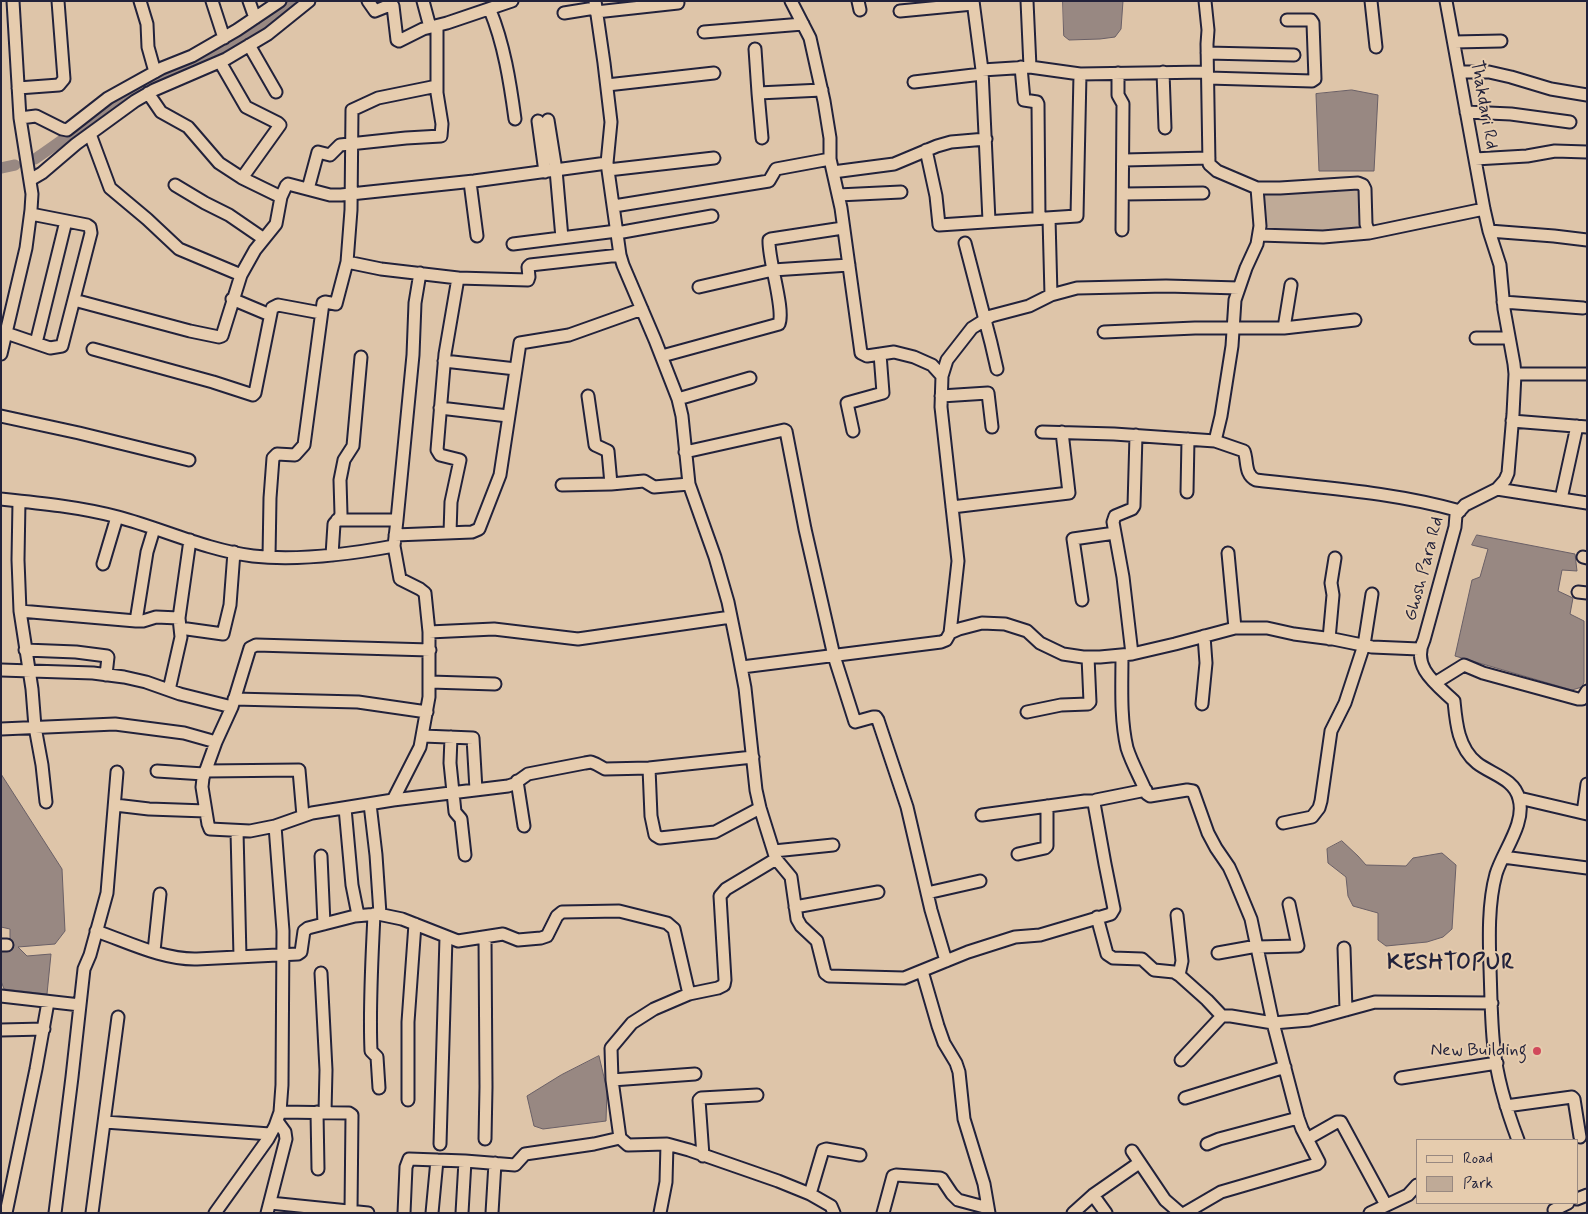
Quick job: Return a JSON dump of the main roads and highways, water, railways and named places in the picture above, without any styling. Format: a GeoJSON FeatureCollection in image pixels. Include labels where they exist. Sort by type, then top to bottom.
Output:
{"type":"FeatureCollection","features":[{"type":"Feature","properties":{"kind":"waterway"},"geometry":{"type":"LineString","coordinates":[[35,159],[109,107],[140,88],[161,76],[202,60],[237,41],[270,19],[290,1]]}},
{"type":"Feature","properties":{"kind":"waterway"},"geometry":{"type":"LineString","coordinates":[[1,168],[15,165]]}},
{"type":"Feature","properties":{"kind":"place","name":"New Building"},"geometry":{"type":"Point","coordinates":[1537,1051]}},
{"type":"Feature","properties":{"kind":"district","name":"KESHTOPUR"},"geometry":{"type":"Point","coordinates":[1451,964]}}]}
